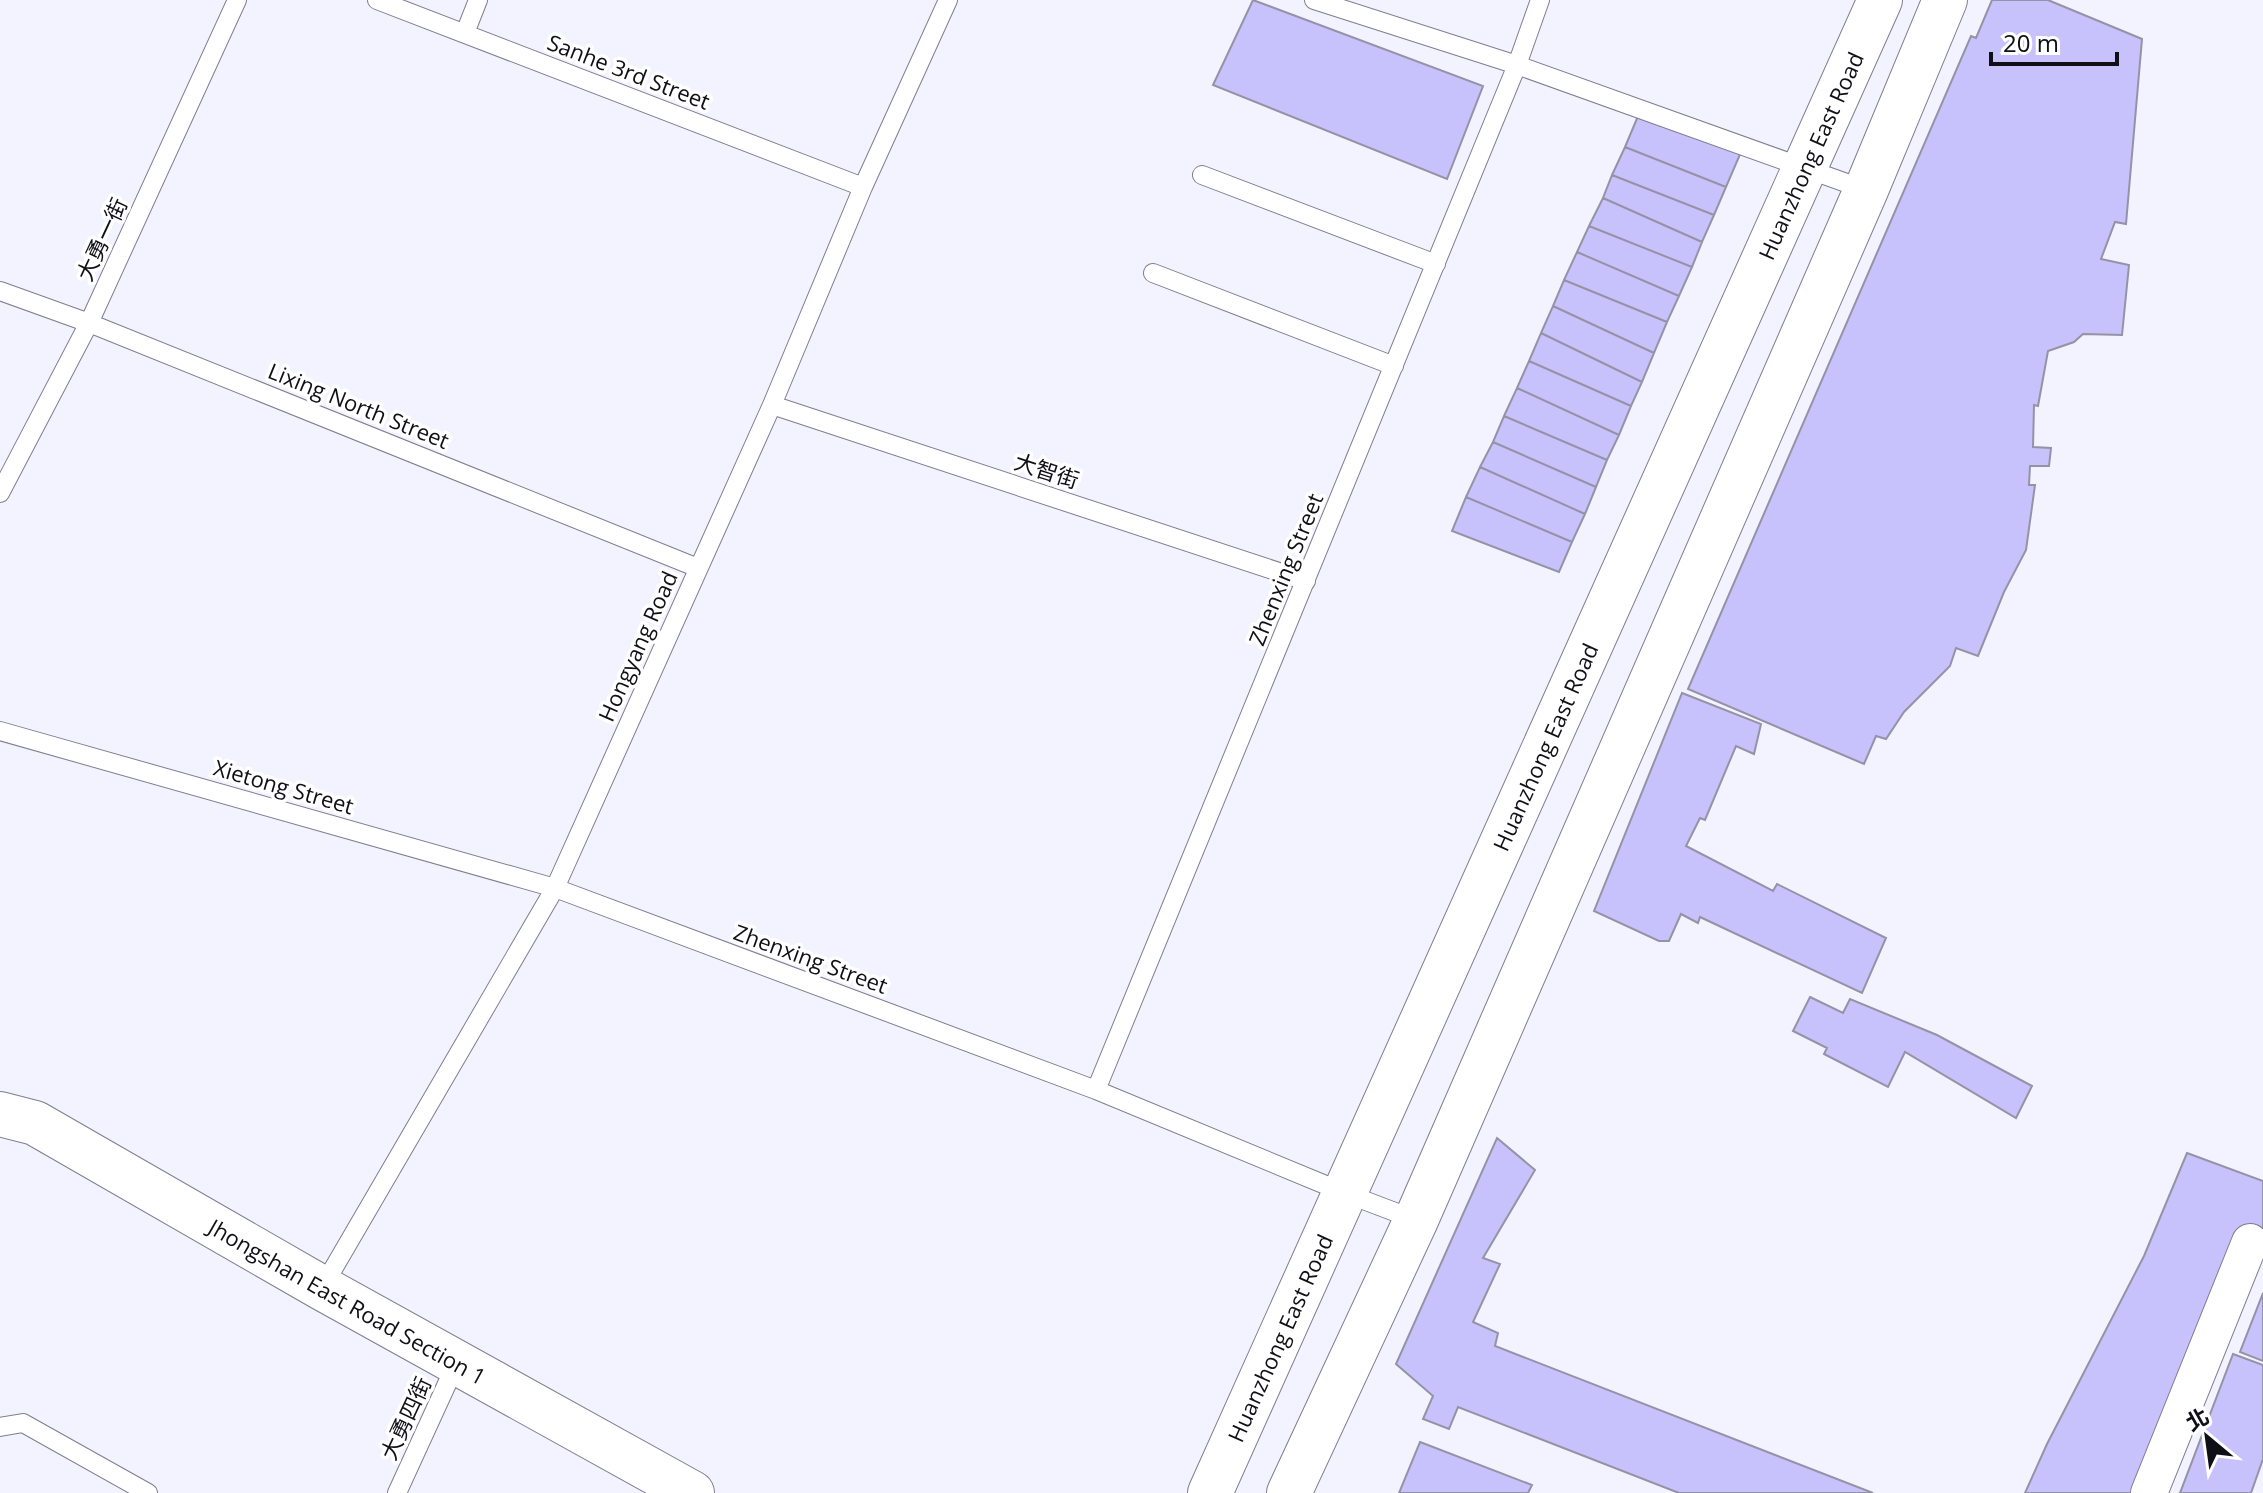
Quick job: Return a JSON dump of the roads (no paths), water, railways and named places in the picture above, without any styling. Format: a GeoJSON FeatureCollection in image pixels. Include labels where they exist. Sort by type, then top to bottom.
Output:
{"type":"FeatureCollection","features":[{"type":"Feature","properties":{"kind":"street","name":"Huanzhong East Road"},"geometry":{"type":"LineString","coordinates":[[1210,1493],[1880,0]]}},
{"type":"Feature","properties":{"kind":"street"},"geometry":{"type":"LineString","coordinates":[[1289,1493],[1416,1220],[1866,190],[1945,0]]}},
{"type":"Feature","properties":{"kind":"street","name":"Jhongshan East Road Section 1"},"geometry":{"type":"LineString","coordinates":[[0,1114],[35,1123],[322,1288],[692,1493]]}},
{"type":"Feature","properties":{"kind":"street"},"geometry":{"type":"LineString","coordinates":[[2149,1493],[2250,1242]]}},
{"type":"Feature","properties":{"kind":"lane","name":"大勇一街"},"geometry":{"type":"LineString","coordinates":[[0,493],[89,323],[237,0]]}},
{"type":"Feature","properties":{"kind":"lane","name":"Sanhe 3rd Street"},"geometry":{"type":"LineString","coordinates":[[377,0],[863,187]]}},
{"type":"Feature","properties":{"kind":"lane"},"geometry":{"type":"LineString","coordinates":[[465,33],[478,0]]}},
{"type":"Feature","properties":{"kind":"lane","name":"Hongyang Road"},"geometry":{"type":"LineString","coordinates":[[322,1288],[555,888],[772,405],[863,187],[948,0]]}},
{"type":"Feature","properties":{"kind":"lane"},"geometry":{"type":"LineString","coordinates":[[1314,0],[1517,65],[1866,190]]}},
{"type":"Feature","properties":{"kind":"lane","name":"Zhenxing Street"},"geometry":{"type":"LineString","coordinates":[[1096,1090],[1436,264],[1517,65],[1540,0]]}},
{"type":"Feature","properties":{"kind":"lane"},"geometry":{"type":"LineString","coordinates":[[1202,175],[1436,264]]}},
{"type":"Feature","properties":{"kind":"lane"},"geometry":{"type":"LineString","coordinates":[[1153,273],[1394,366]]}},
{"type":"Feature","properties":{"kind":"lane","name":"Lixing North Street"},"geometry":{"type":"LineString","coordinates":[[0,291],[89,323],[698,568]]}},
{"type":"Feature","properties":{"kind":"lane","name":"大智街"},"geometry":{"type":"LineString","coordinates":[[772,405],[1306,581]]}},
{"type":"Feature","properties":{"kind":"lane","name":"Xietong Street"},"geometry":{"type":"LineString","coordinates":[[0,731],[555,888]]}},
{"type":"Feature","properties":{"kind":"lane","name":"Zhenxing Street"},"geometry":{"type":"LineString","coordinates":[[555,888],[1096,1090],[1416,1220]]}},
{"type":"Feature","properties":{"kind":"lane","name":"大勇四街"},"geometry":{"type":"LineString","coordinates":[[397,1493],[457,1362]]}},
{"type":"Feature","properties":{"kind":"lane"},"geometry":{"type":"LineString","coordinates":[[0,1427],[23,1423],[148,1493]]}}]}
